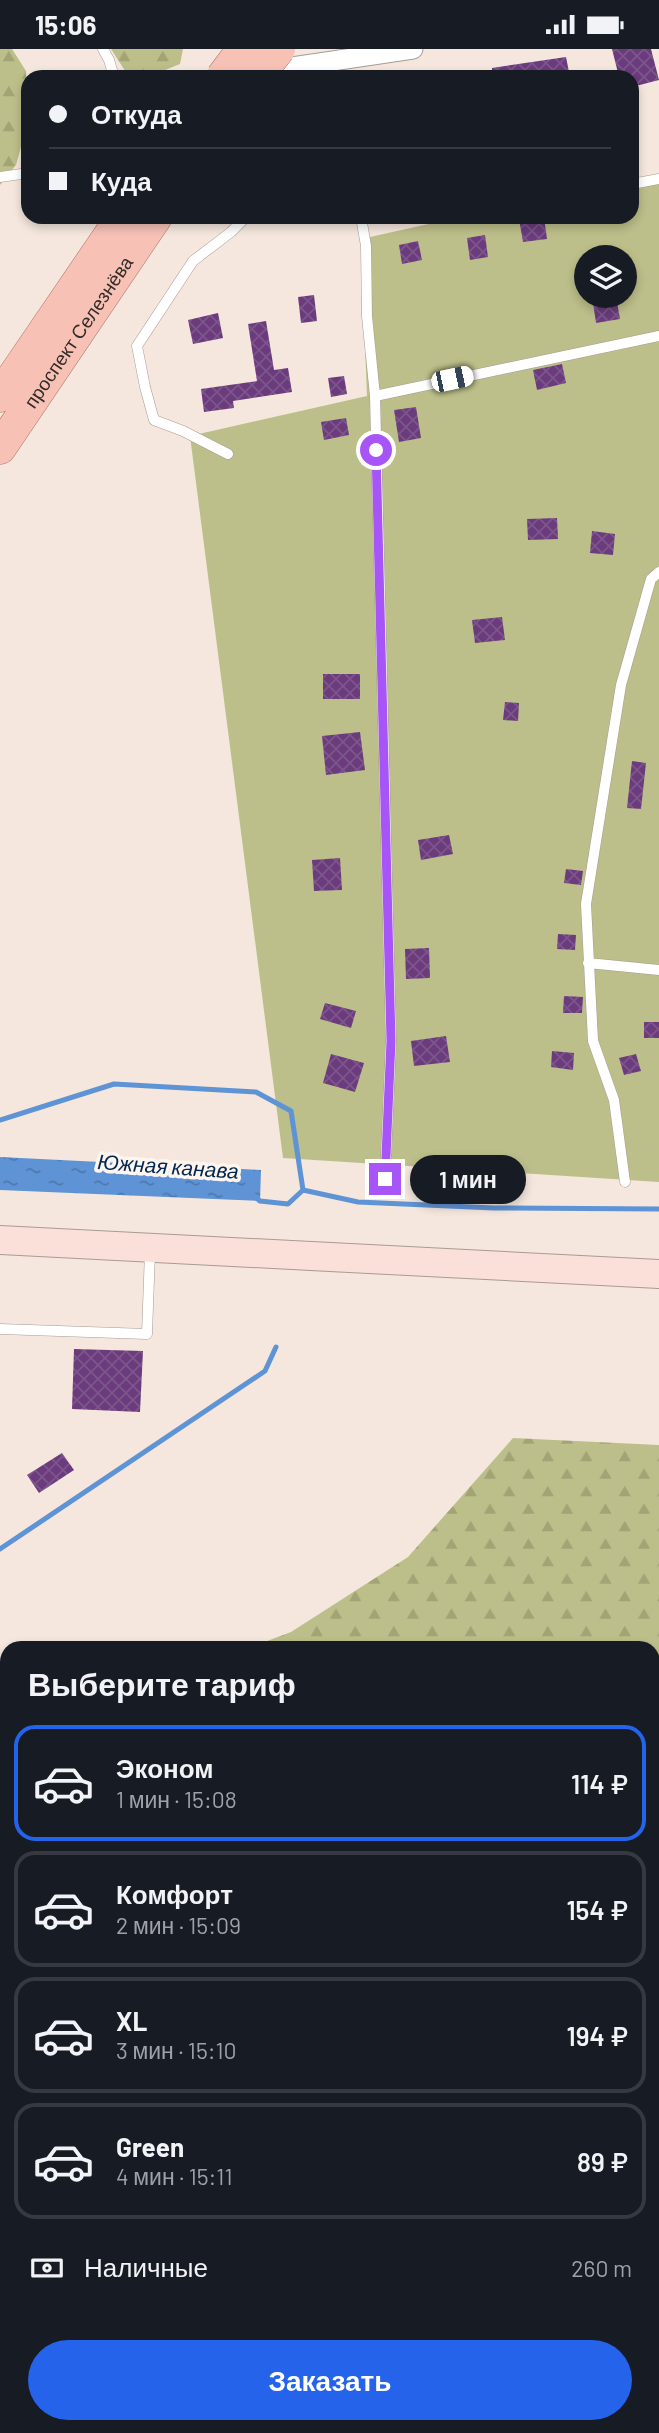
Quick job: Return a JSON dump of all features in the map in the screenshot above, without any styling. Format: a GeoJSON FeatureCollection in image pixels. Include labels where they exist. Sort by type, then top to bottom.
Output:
{"type":"FeatureCollection","features":[{"type":"Feature","properties":{"kind":"main road"},"geometry":{"type":"LineString","coordinates":[[227,70],[243,49]]}},
{"type":"Feature","properties":{"kind":"main road"},"geometry":{"type":"LineString","coordinates":[[262,70],[279,49]]}},
{"type":"Feature","properties":{"kind":"main road","name":"проспект Селезнёва"},"geometry":{"type":"LineString","coordinates":[[0,396],[117,224]]}},
{"type":"Feature","properties":{"kind":"main road","name":"проспект Селезнёва"},"geometry":{"type":"LineString","coordinates":[[0,448],[151,224]]}},
{"type":"Feature","properties":{"kind":"main road"},"geometry":{"type":"LineString","coordinates":[[0,1240],[659,1274]]}},
{"type":"Feature","properties":{"kind":"street"},"geometry":{"type":"LineString","coordinates":[[323,69],[413,49]]}},
{"type":"Feature","properties":{"kind":"lane"},"geometry":{"type":"LineString","coordinates":[[103,49],[112,70]]}},
{"type":"Feature","properties":{"kind":"lane"},"geometry":{"type":"LineString","coordinates":[[0,177],[21,174]]}},
{"type":"Feature","properties":{"kind":"lane"},"geometry":{"type":"LineString","coordinates":[[639,183],[659,179]]}},
{"type":"Feature","properties":{"kind":"lane"},"geometry":{"type":"LineString","coordinates":[[228,454],[183,431],[154,420],[137,346],[193,261],[239,224]]}},
{"type":"Feature","properties":{"kind":"lane"},"geometry":{"type":"LineString","coordinates":[[362,224],[366,246],[366,316],[375,396],[391,1041],[385,1179]]}},
{"type":"Feature","properties":{"kind":"lane"},"geometry":{"type":"LineString","coordinates":[[375,396],[659,336]]}},
{"type":"Feature","properties":{"kind":"lane"},"geometry":{"type":"LineString","coordinates":[[625,1182],[614,1100],[593,1041],[586,904],[621,685],[651,579],[659,572]]}},
{"type":"Feature","properties":{"kind":"lane"},"geometry":{"type":"LineString","coordinates":[[588,963],[659,970]]}},
{"type":"Feature","properties":{"kind":"lane"},"geometry":{"type":"LineString","coordinates":[[0,1329],[148,1334],[150,1248]]}},
{"type":"Feature","properties":{"kind":"green space"},"geometry":{"type":"Polygon","coordinates":[[[0,49],[12,49],[25,70],[21,70],[21,147],[16,165],[0,185],[0,49]]]}},
{"type":"Feature","properties":{"kind":"green space"},"geometry":{"type":"Polygon","coordinates":[[[111,49],[183,49],[180,64],[165,70],[124,70],[111,49]]]}},
{"type":"Feature","properties":{"kind":"green space"},"geometry":{"type":"Polygon","coordinates":[[[659,181],[659,1182],[283,1158],[190,436],[367,396],[361,239],[428,224],[639,224],[639,185],[659,181]]]}},
{"type":"Feature","properties":{"kind":"green space"},"geometry":{"type":"Polygon","coordinates":[[[513,1438],[659,1445],[659,1641],[267,1641],[291,1632],[408,1557],[513,1438]]]}},
{"type":"Feature","properties":{"kind":"water"},"geometry":{"type":"Polygon","coordinates":[[[0,1157],[261,1170],[260,1201],[0,1190],[0,1157]]]}},
{"type":"Feature","properties":{"kind":"building"},"geometry":{"type":"Polygon","coordinates":[[[612,49],[651,49],[659,80],[639,85],[639,70],[617,70],[612,49]]]}},
{"type":"Feature","properties":{"kind":"building"},"geometry":{"type":"Polygon","coordinates":[[[566,57],[569,70],[492,70],[566,57]]]}},
{"type":"Feature","properties":{"kind":"building"},"geometry":{"type":"Polygon","coordinates":[[[520,224],[545,224],[547,239],[523,242],[520,224]]]}},
{"type":"Feature","properties":{"kind":"building"},"geometry":{"type":"Polygon","coordinates":[[[485,235],[488,257],[470,260],[467,238],[485,235]]]}},
{"type":"Feature","properties":{"kind":"building"},"geometry":{"type":"Polygon","coordinates":[[[418,241],[422,260],[402,264],[399,245],[418,241]]]}},
{"type":"Feature","properties":{"kind":"building"},"geometry":{"type":"Polygon","coordinates":[[[314,295],[317,321],[301,323],[298,297],[314,295]]]}},
{"type":"Feature","properties":{"kind":"building"},"geometry":{"type":"Polygon","coordinates":[[[594,308],[618,308],[620,319],[596,323],[594,308]]]}},
{"type":"Feature","properties":{"kind":"building"},"geometry":{"type":"Polygon","coordinates":[[[218,313],[223,338],[193,344],[188,320],[218,313]]]}},
{"type":"Feature","properties":{"kind":"building"},"geometry":{"type":"Polygon","coordinates":[[[266,321],[274,370],[288,368],[292,392],[233,401],[234,408],[204,412],[201,389],[257,381],[248,324],[266,321]]]}},
{"type":"Feature","properties":{"kind":"building"},"geometry":{"type":"Polygon","coordinates":[[[562,364],[566,383],[537,390],[533,370],[562,364]]]}},
{"type":"Feature","properties":{"kind":"building"},"geometry":{"type":"Polygon","coordinates":[[[344,376],[347,394],[331,397],[328,378],[344,376]]]}},
{"type":"Feature","properties":{"kind":"building"},"geometry":{"type":"Polygon","coordinates":[[[416,407],[421,438],[399,442],[394,410],[416,407]]]}},
{"type":"Feature","properties":{"kind":"building"},"geometry":{"type":"Polygon","coordinates":[[[346,418],[349,435],[324,440],[321,422],[346,418]]]}},
{"type":"Feature","properties":{"kind":"building"},"geometry":{"type":"Polygon","coordinates":[[[557,518],[558,539],[528,540],[527,519],[557,518]]]}},
{"type":"Feature","properties":{"kind":"building"},"geometry":{"type":"Polygon","coordinates":[[[592,531],[615,534],[613,555],[590,553],[592,531]]]}},
{"type":"Feature","properties":{"kind":"building"},"geometry":{"type":"Polygon","coordinates":[[[502,617],[505,640],[475,643],[472,620],[502,617]]]}},
{"type":"Feature","properties":{"kind":"building"},"geometry":{"type":"Polygon","coordinates":[[[323,674],[360,674],[360,699],[323,699],[323,674]]]}},
{"type":"Feature","properties":{"kind":"building"},"geometry":{"type":"Polygon","coordinates":[[[505,702],[519,703],[518,721],[503,720],[505,702]]]}},
{"type":"Feature","properties":{"kind":"building"},"geometry":{"type":"Polygon","coordinates":[[[360,732],[365,770],[326,775],[322,736],[360,732]]]}},
{"type":"Feature","properties":{"kind":"building"},"geometry":{"type":"Polygon","coordinates":[[[632,761],[646,763],[641,809],[627,808],[632,761]]]}},
{"type":"Feature","properties":{"kind":"building"},"geometry":{"type":"Polygon","coordinates":[[[449,835],[453,854],[421,860],[418,840],[449,835]]]}},
{"type":"Feature","properties":{"kind":"building"},"geometry":{"type":"Polygon","coordinates":[[[340,858],[342,890],[314,891],[312,860],[340,858]]]}},
{"type":"Feature","properties":{"kind":"building"},"geometry":{"type":"Polygon","coordinates":[[[566,869],[583,871],[581,885],[564,883],[566,869]]]}},
{"type":"Feature","properties":{"kind":"building"},"geometry":{"type":"Polygon","coordinates":[[[558,934],[576,935],[575,950],[557,949],[558,934]]]}},
{"type":"Feature","properties":{"kind":"building"},"geometry":{"type":"Polygon","coordinates":[[[429,948],[430,978],[406,979],[405,949],[429,948]]]}},
{"type":"Feature","properties":{"kind":"building"},"geometry":{"type":"Polygon","coordinates":[[[564,996],[583,997],[582,1013],[563,1013],[564,996]]]}},
{"type":"Feature","properties":{"kind":"building"},"geometry":{"type":"Polygon","coordinates":[[[325,1003],[356,1011],[351,1028],[320,1019],[325,1003]]]}},
{"type":"Feature","properties":{"kind":"building"},"geometry":{"type":"Polygon","coordinates":[[[644,1022],[659,1022],[659,1038],[644,1038],[644,1022]]]}},
{"type":"Feature","properties":{"kind":"building"},"geometry":{"type":"Polygon","coordinates":[[[446,1036],[450,1062],[414,1066],[411,1041],[446,1036]]]}},
{"type":"Feature","properties":{"kind":"building"},"geometry":{"type":"Polygon","coordinates":[[[552,1051],[574,1053],[573,1070],[551,1067],[552,1051]]]}},
{"type":"Feature","properties":{"kind":"building"},"geometry":{"type":"Polygon","coordinates":[[[331,1054],[364,1063],[355,1092],[323,1083],[331,1054]]]}},
{"type":"Feature","properties":{"kind":"building"},"geometry":{"type":"Polygon","coordinates":[[[636,1054],[641,1071],[624,1075],[619,1058],[636,1054]]]}},
{"type":"Feature","properties":{"kind":"building"},"geometry":{"type":"Polygon","coordinates":[[[74,1349],[143,1351],[140,1412],[72,1409],[74,1349]]]}},
{"type":"Feature","properties":{"kind":"building"},"geometry":{"type":"Polygon","coordinates":[[[62,1453],[74,1470],[39,1493],[27,1475],[62,1453]]]}},
{"type":"Feature","properties":{"kind":"waterway"},"geometry":{"type":"LineString","coordinates":[[0,1120],[114,1084],[256,1092],[291,1111],[303,1190]]}},
{"type":"Feature","properties":{"kind":"waterway","name":"Южная канава"},"geometry":{"type":"LineString","coordinates":[[254,1196],[260,1201],[288,1204],[303,1190],[358,1202],[494,1208],[659,1209]]}},
{"type":"Feature","properties":{"kind":"waterway"},"geometry":{"type":"LineString","coordinates":[[0,1549],[265,1371],[276,1347]]}},
{"type":"Feature","properties":{"kind":"route"},"geometry":{"type":"LineString","coordinates":[[376,450],[391,1041],[385,1179]]}}]}
